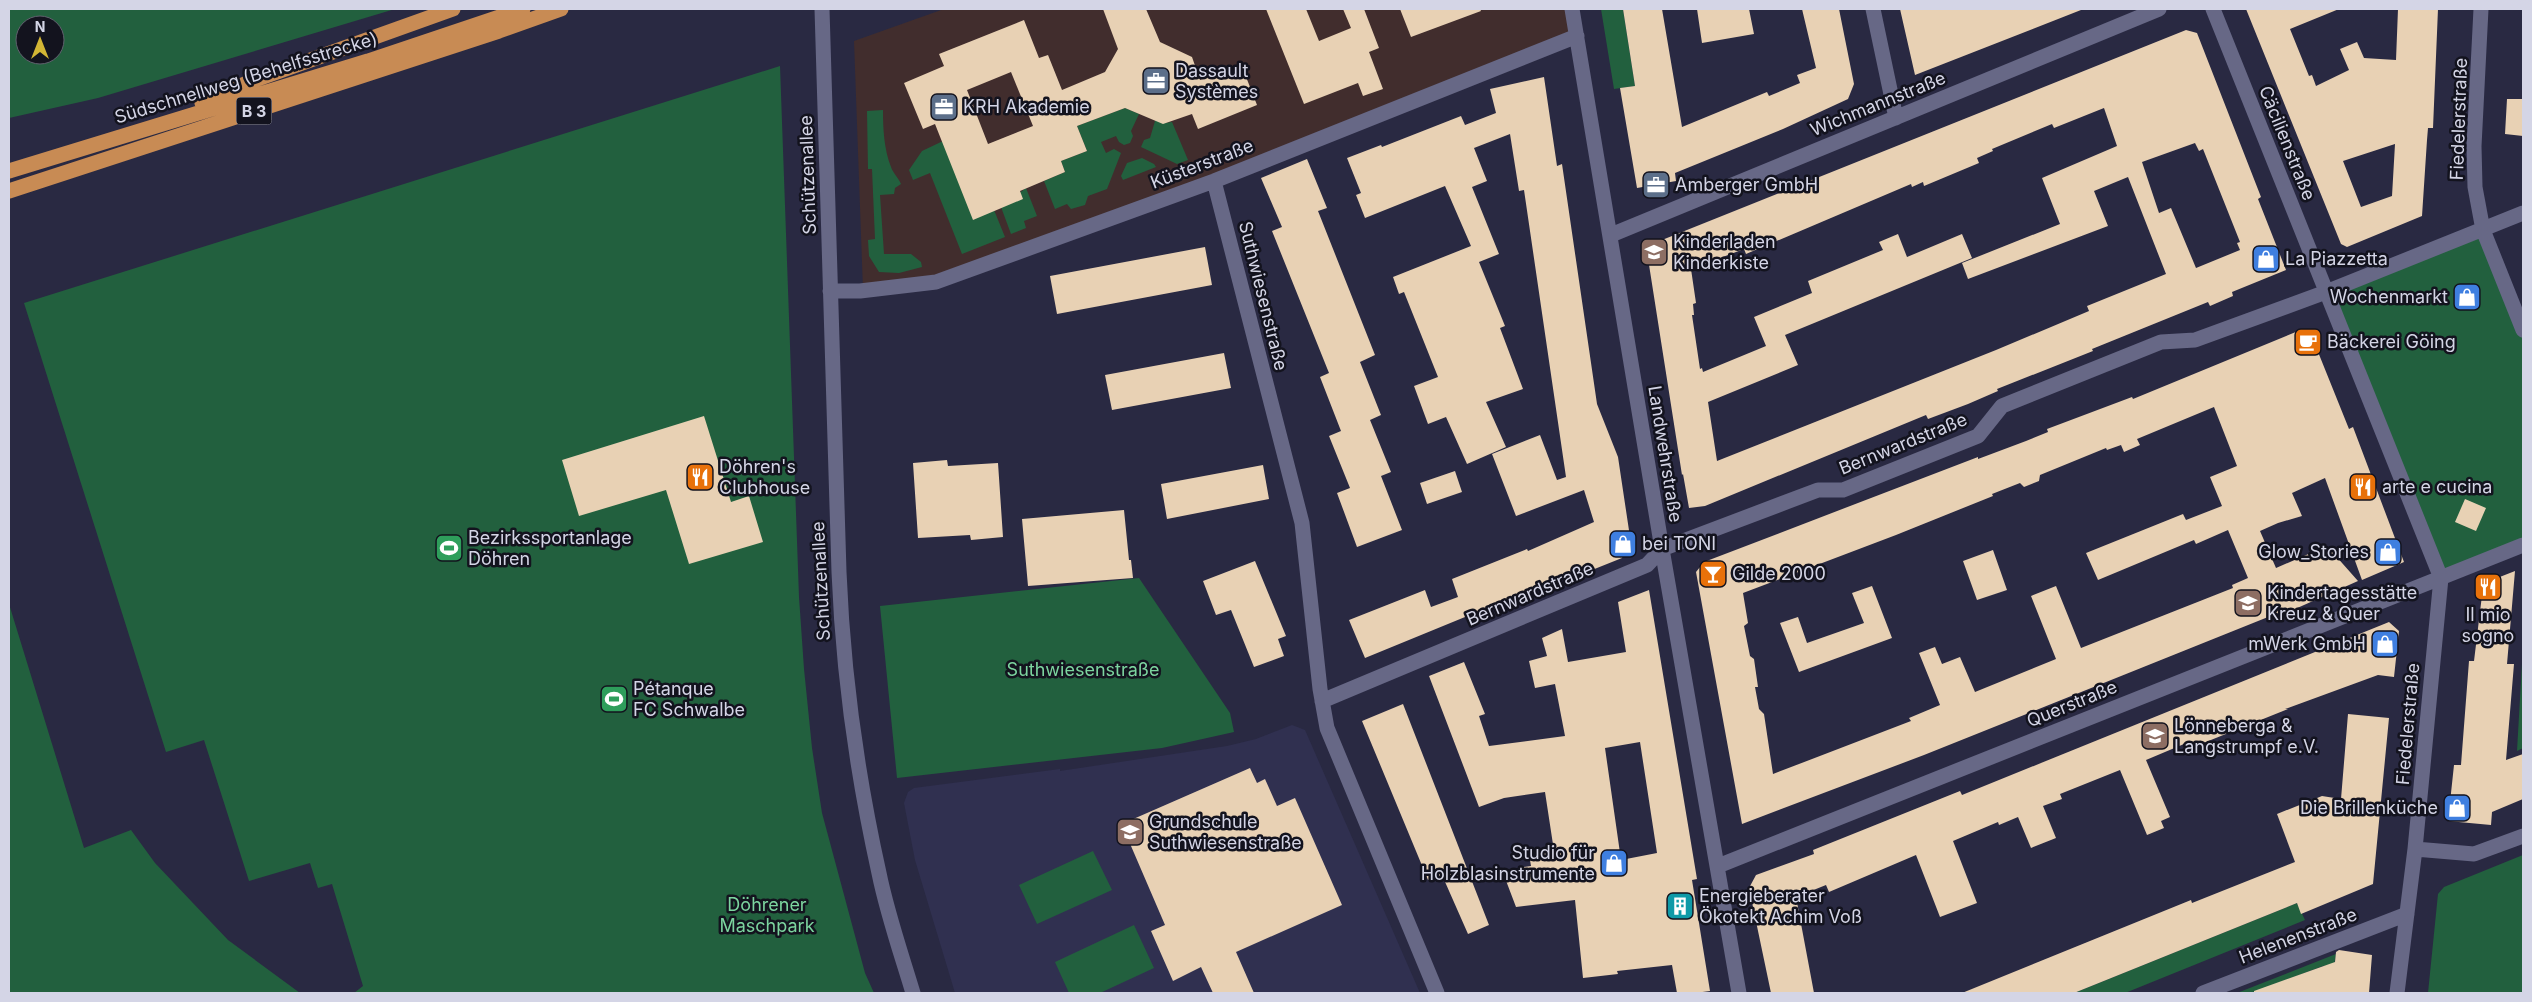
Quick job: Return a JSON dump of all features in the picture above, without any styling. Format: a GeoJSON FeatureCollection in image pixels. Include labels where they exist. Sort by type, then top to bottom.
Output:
{"type":"FeatureCollection","features":[{"type":"Feature","properties":{"kind":"highway"},"geometry":{"type":"LineString","coordinates":[[139,130],[248,82],[453,9]]}},
{"type":"Feature","properties":{"kind":"highway","name":"B 3"},"geometry":{"type":"LineString","coordinates":[[496,26],[523,9]]}},
{"type":"Feature","properties":{"kind":"highway","name":"B 3"},"geometry":{"type":"LineString","coordinates":[[496,26],[561,9]]}},
{"type":"Feature","properties":{"kind":"highway","name":"Südschnellweg (Behelfsstrecke)"},"geometry":{"type":"LineString","coordinates":[[9,171],[368,61],[496,26]]}},
{"type":"Feature","properties":{"kind":"highway","name":"Südschnellweg (Behelfsstrecke)"},"geometry":{"type":"LineString","coordinates":[[9,191],[496,26]]}},
{"type":"Feature","properties":{"kind":"street","name":"Schützenallee"},"geometry":{"type":"LineString","coordinates":[[822,9],[839,572],[844,659],[862,789],[879,874],[913,993]]}},
{"type":"Feature","properties":{"kind":"street","name":"Landwehrstraße"},"geometry":{"type":"LineString","coordinates":[[1572,9],[1662,549],[1739,993]]}},
{"type":"Feature","properties":{"kind":"street"},"geometry":{"type":"LineString","coordinates":[[1873,9],[1896,118]]}},
{"type":"Feature","properties":{"kind":"street","name":"Wichmannstraße"},"geometry":{"type":"LineString","coordinates":[[1611,235],[2159,9]]}},
{"type":"Feature","properties":{"kind":"street","name":"Cäcilienstraße"},"geometry":{"type":"LineString","coordinates":[[2213,9],[2441,578]]}},
{"type":"Feature","properties":{"kind":"street","name":"Fiedelerstraße"},"geometry":{"type":"LineString","coordinates":[[2481,9],[2474,146],[2475,187],[2482,230],[2523,330]]}},
{"type":"Feature","properties":{"kind":"street","name":"Küsterstraße"},"geometry":{"type":"LineString","coordinates":[[830,291],[860,291],[936,282],[1214,181],[1577,36]]}},
{"type":"Feature","properties":{"kind":"street","name":"Suthwiesenstraße"},"geometry":{"type":"LineString","coordinates":[[1214,181],[1302,523],[1322,701],[1327,728],[1436,993]]}},
{"type":"Feature","properties":{"kind":"street","name":"Bernwardstraße"},"geometry":{"type":"LineString","coordinates":[[1322,701],[1647,566],[1662,549],[1818,490],[1843,490],[1978,436],[2002,406],[2161,342],[2194,340],[2326,292],[2523,213]]}},
{"type":"Feature","properties":{"kind":"street","name":"Querstraße"},"geometry":{"type":"LineString","coordinates":[[1718,866],[2523,544]]}},
{"type":"Feature","properties":{"kind":"street","name":"Fiedelerstraße"},"geometry":{"type":"LineString","coordinates":[[2397,993],[2415,849],[2441,578]]}},
{"type":"Feature","properties":{"kind":"street"},"geometry":{"type":"LineString","coordinates":[[2415,849],[2474,854],[2523,836]]}},
{"type":"Feature","properties":{"kind":"street","name":"Helenenstraße"},"geometry":{"type":"LineString","coordinates":[[2203,993],[2407,914]]}},
{"type":"Feature","properties":{"kind":"shaded area"},"geometry":{"type":"Polygon","coordinates":[[[944,9],[1572,9],[1577,36],[936,282],[863,290],[854,41],[944,9]]]}},
{"type":"Feature","properties":{"kind":"shaded area","name":"Grundschule Suthwiesenstraße"},"geometry":{"type":"Polygon","coordinates":[[[1292,725],[1305,730],[1420,993],[955,993],[915,860],[904,803],[908,792],[914,788],[1060,769],[1060,771],[1227,746],[1256,739],[1292,725]]]}},
{"type":"Feature","properties":{"kind":"green space"},"geometry":{"type":"Polygon","coordinates":[[[9,9],[395,9],[98,98],[9,118],[9,9]]]}},
{"type":"Feature","properties":{"kind":"green space"},"geometry":{"type":"Polygon","coordinates":[[[1601,9],[1623,9],[1635,86],[1614,89],[1601,9]]]}},
{"type":"Feature","properties":{"kind":"green space","name":"Bezirkssportanlage Döhren"},"geometry":{"type":"Polygon","coordinates":[[[780,66],[799,597],[812,748],[822,813],[865,973],[874,993],[354,993],[363,986],[332,884],[318,888],[310,863],[249,881],[204,740],[166,752],[24,303],[780,66]]]}},
{"type":"Feature","properties":{"kind":"green space"},"geometry":{"type":"Polygon","coordinates":[[[1125,108],[1139,114],[1131,131],[1133,136],[1130,143],[1124,145],[1119,142],[1116,136],[1101,142],[1106,153],[1114,149],[1121,153],[1107,189],[1088,196],[1085,205],[1071,209],[1067,204],[1055,209],[1044,181],[1065,172],[1061,161],[1087,151],[1077,126],[1125,108]]]}},
{"type":"Feature","properties":{"kind":"green space"},"geometry":{"type":"Polygon","coordinates":[[[883,110],[887,153],[892,169],[901,184],[895,188],[894,194],[880,195],[884,254],[911,254],[921,262],[922,267],[899,273],[879,272],[869,256],[868,240],[875,239],[872,169],[868,169],[867,111],[883,110]]]}},
{"type":"Feature","properties":{"kind":"green space"},"geometry":{"type":"Polygon","coordinates":[[[1163,117],[1166,123],[1172,122],[1188,160],[1177,164],[1141,147],[1144,140],[1150,138],[1155,121],[1163,117]]]}},
{"type":"Feature","properties":{"kind":"green space"},"geometry":{"type":"Polygon","coordinates":[[[943,141],[994,210],[1005,237],[962,254],[930,173],[913,180],[909,170],[922,151],[943,141]]]}},
{"type":"Feature","properties":{"kind":"green space"},"geometry":{"type":"Polygon","coordinates":[[[1142,158],[1156,167],[1123,180],[1121,176],[1127,163],[1142,158]]]}},
{"type":"Feature","properties":{"kind":"green space"},"geometry":{"type":"Polygon","coordinates":[[[1026,188],[1037,216],[1024,221],[1026,228],[1011,234],[1001,207],[1026,188]]]}},
{"type":"Feature","properties":{"kind":"green space"},"geometry":{"type":"Polygon","coordinates":[[[2483,230],[2523,330],[2523,545],[2441,578],[2326,292],[2483,230]]]}},
{"type":"Feature","properties":{"kind":"green space","name":"Suthwiesenstraße"},"geometry":{"type":"Polygon","coordinates":[[[1139,578],[1230,713],[1234,732],[1162,748],[897,778],[880,606],[1139,578]]]}},
{"type":"Feature","properties":{"kind":"green space"},"geometry":{"type":"Polygon","coordinates":[[[9,604],[84,848],[131,830],[155,863],[228,940],[300,993],[9,993],[9,604]]]}},
{"type":"Feature","properties":{"kind":"green space"},"geometry":{"type":"Polygon","coordinates":[[[2523,646],[2523,748],[2517,751],[2523,646]]]}},
{"type":"Feature","properties":{"kind":"green space"},"geometry":{"type":"Polygon","coordinates":[[[1093,851],[1112,890],[1037,924],[1019,885],[1093,851]]]}},
{"type":"Feature","properties":{"kind":"green space"},"geometry":{"type":"Polygon","coordinates":[[[2523,855],[2523,993],[2428,993],[2438,894],[2444,887],[2523,855]]]}},
{"type":"Feature","properties":{"kind":"green space"},"geometry":{"type":"Polygon","coordinates":[[[2297,903],[2305,920],[2125,993],[2074,993],[2297,903]]]}},
{"type":"Feature","properties":{"kind":"green space"},"geometry":{"type":"Polygon","coordinates":[[[1134,925],[1154,968],[1100,993],[1069,993],[1055,962],[1134,925]]]}},
{"type":"Feature","properties":{"kind":"green space"},"geometry":{"type":"Polygon","coordinates":[[[2336,954],[2334,965],[2323,966],[2251,993],[2237,993],[2336,954]]]}},
{"type":"Feature","properties":{"kind":"building","name":"KRH Akademie"},"geometry":{"type":"Polygon","coordinates":[[[1103,9],[1146,9],[1160,42],[1192,57],[1200,80],[1241,64],[1257,105],[1198,129],[1192,114],[1163,124],[1125,108],[1077,126],[1087,151],[1061,161],[1065,172],[1020,191],[1023,199],[973,220],[935,124],[923,129],[904,83],[944,66],[939,54],[1024,20],[1039,58],[1048,55],[1062,90],[1105,72],[1118,49],[1103,9]],[[1011,72],[967,90],[988,144],[1033,126],[1011,72]]]}},
{"type":"Feature","properties":{"kind":"building"},"geometry":{"type":"Polygon","coordinates":[[[1266,9],[1306,9],[1319,41],[1351,28],[1343,9],[1364,9],[1379,48],[1369,52],[1383,89],[1363,96],[1358,83],[1304,104],[1266,9]]]}},
{"type":"Feature","properties":{"kind":"building"},"geometry":{"type":"Polygon","coordinates":[[[1400,9],[1480,9],[1481,11],[1411,37],[1400,9]]]}},
{"type":"Feature","properties":{"kind":"building"},"geometry":{"type":"Polygon","coordinates":[[[1623,9],[1662,9],[1682,127],[1767,92],[1769,96],[1800,83],[1797,75],[1816,68],[1802,9],[1839,9],[1854,84],[1848,99],[1783,129],[1675,173],[1676,181],[1637,188],[1620,88],[1635,86],[1623,9]]]}},
{"type":"Feature","properties":{"kind":"building"},"geometry":{"type":"Polygon","coordinates":[[[1697,9],[1749,9],[1754,34],[1702,43],[1697,9]]]}},
{"type":"Feature","properties":{"kind":"building"},"geometry":{"type":"Polygon","coordinates":[[[1900,9],[2081,9],[2081,10],[1915,75],[1900,9]]]}},
{"type":"Feature","properties":{"kind":"building"},"geometry":{"type":"Polygon","coordinates":[[[2246,9],[2339,9],[2290,29],[2309,76],[2312,75],[2316,86],[2349,70],[2340,49],[2357,42],[2364,58],[2396,60],[2398,9],[2438,9],[2433,128],[2428,128],[2422,216],[2347,247],[2341,244],[2246,9]],[[2395,144],[2343,161],[2361,207],[2392,196],[2395,144]]]}},
{"type":"Feature","properties":{"kind":"building"},"geometry":{"type":"Polygon","coordinates":[[[2186,30],[2197,33],[2261,197],[2258,199],[2286,270],[2232,292],[2233,296],[2210,306],[2208,302],[1997,389],[1998,391],[1968,404],[1928,419],[1926,415],[1705,506],[1689,508],[1682,475],[1647,252],[1652,244],[2186,30]],[[2104,108],[2054,128],[2052,124],[1992,149],[1993,151],[1977,158],[1979,163],[1924,186],[1923,182],[1912,187],[1911,184],[1746,254],[1744,249],[1691,269],[1696,303],[1693,304],[1694,315],[1692,315],[1700,369],[1702,368],[1703,372],[1766,346],[1754,317],[1812,293],[1808,281],[1883,250],[1879,242],[1898,234],[1907,257],[1962,234],[1972,258],[1785,335],[1798,365],[1708,402],[1717,461],[1996,350],[2089,311],[2087,306],[2166,274],[2128,177],[2094,191],[2108,226],[1968,279],[1962,263],[2060,224],[2042,178],[2117,146],[2104,108]],[[2195,143],[2142,162],[2159,213],[2171,208],[2196,268],[2240,250],[2237,243],[2240,242],[2203,149],[2199,151],[2195,143]]]}},
{"type":"Feature","properties":{"kind":"building"},"geometry":{"type":"Polygon","coordinates":[[[1544,77],[1557,166],[1562,164],[1597,404],[1618,457],[1630,537],[1622,558],[1592,570],[1589,566],[1365,658],[1349,620],[1425,590],[1431,607],[1458,597],[1452,579],[1527,549],[1528,551],[1594,522],[1584,490],[1516,516],[1492,454],[1540,435],[1557,480],[1566,477],[1524,190],[1519,191],[1510,134],[1474,148],[1487,181],[1472,187],[1499,254],[1479,262],[1505,326],[1500,328],[1523,389],[1486,402],[1506,447],[1467,464],[1446,417],[1428,424],[1414,386],[1438,377],[1404,292],[1399,294],[1393,277],[1471,246],[1445,186],[1365,218],[1356,195],[1361,193],[1347,158],[1381,145],[1382,147],[1461,116],[1465,125],[1496,113],[1490,89],[1544,77]]]}},
{"type":"Feature","properties":{"kind":"building"},"geometry":{"type":"Polygon","coordinates":[[[2507,99],[2523,99],[2523,136],[2505,134],[2507,99]]]}},
{"type":"Feature","properties":{"kind":"building"},"geometry":{"type":"Polygon","coordinates":[[[1307,159],[1327,208],[1318,211],[1375,355],[1360,362],[1381,415],[1370,420],[1391,472],[1381,476],[1402,530],[1357,547],[1337,493],[1350,488],[1329,436],[1341,431],[1320,377],[1329,373],[1272,231],[1282,227],[1261,178],[1307,159]]]}},
{"type":"Feature","properties":{"kind":"building"},"geometry":{"type":"Polygon","coordinates":[[[1205,247],[1212,285],[1057,314],[1050,276],[1205,247]]]}},
{"type":"Feature","properties":{"kind":"building"},"geometry":{"type":"Polygon","coordinates":[[[2303,329],[2310,332],[2349,429],[2353,427],[2404,562],[2362,580],[2325,478],[2292,493],[2302,516],[2260,531],[2276,568],[2327,546],[2358,581],[2284,614],[2283,611],[1924,755],[1742,824],[1696,572],[1704,562],[1978,457],[1978,459],[2026,441],[2048,432],[2047,429],[2132,397],[2133,399],[2303,329]],[[2214,407],[2137,439],[2140,445],[2124,452],[2121,445],[2107,450],[2106,448],[2040,475],[2039,481],[2024,487],[2020,483],[1992,494],[1993,496],[1896,535],[1743,593],[1748,623],[1744,626],[1750,656],[1754,659],[1758,687],[1755,687],[1759,709],[1764,714],[1773,774],[1911,721],[1909,718],[1940,705],[1919,653],[1935,647],[1942,664],[1960,657],[1975,692],[2056,659],[2031,596],[2056,586],[2081,648],[2233,588],[2232,585],[2248,578],[2228,530],[2196,544],[2194,540],[2098,580],[2086,553],[2183,514],[2186,520],[2222,506],[2210,477],[2237,466],[2214,407]]]}},
{"type":"Feature","properties":{"kind":"building"},"geometry":{"type":"Polygon","coordinates":[[[1224,353],[1231,388],[1112,410],[1105,375],[1224,353]]]}},
{"type":"Feature","properties":{"kind":"building"},"geometry":{"type":"Polygon","coordinates":[[[704,416],[731,502],[749,496],[763,542],[689,564],[666,490],[579,516],[562,460],[704,416]]]}},
{"type":"Feature","properties":{"kind":"building"},"geometry":{"type":"Polygon","coordinates":[[[947,460],[948,466],[998,463],[1003,537],[971,540],[970,535],[918,538],[913,463],[947,460]]]}},
{"type":"Feature","properties":{"kind":"building"},"geometry":{"type":"Polygon","coordinates":[[[1263,465],[1269,499],[1167,519],[1161,484],[1263,465]]]}},
{"type":"Feature","properties":{"kind":"building"},"geometry":{"type":"Polygon","coordinates":[[[1455,471],[1462,492],[1427,504],[1420,483],[1455,471]]]}},
{"type":"Feature","properties":{"kind":"building"},"geometry":{"type":"Polygon","coordinates":[[[2465,499],[2486,508],[2476,531],[2455,522],[2465,499]]]}},
{"type":"Feature","properties":{"kind":"building"},"geometry":{"type":"Polygon","coordinates":[[[1124,510],[1129,560],[1131,560],[1133,578],[1028,586],[1022,519],[1124,510]]]}},
{"type":"Feature","properties":{"kind":"building"},"geometry":{"type":"Polygon","coordinates":[[[1993,550],[2007,590],[1977,600],[1963,561],[1993,550]]]}},
{"type":"Feature","properties":{"kind":"building"},"geometry":{"type":"Polygon","coordinates":[[[1255,561],[1286,636],[1278,639],[1284,656],[1254,667],[1231,610],[1216,615],[1203,581],[1255,561]]]}},
{"type":"Feature","properties":{"kind":"building"},"geometry":{"type":"Polygon","coordinates":[[[2515,571],[2507,664],[2514,664],[2506,760],[2523,754],[2523,799],[2492,812],[2491,825],[2448,821],[2454,765],[2461,765],[2469,661],[2474,661],[2483,587],[2487,582],[2515,571]]]}},
{"type":"Feature","properties":{"kind":"building"},"geometry":{"type":"Polygon","coordinates":[[[1872,586],[1892,638],[1799,672],[1780,623],[1798,617],[1807,643],[1864,623],[1852,593],[1872,586]]]}},
{"type":"Feature","properties":{"kind":"building"},"geometry":{"type":"Polygon","coordinates":[[[1649,590],[1697,879],[1692,880],[1710,991],[1677,993],[1672,965],[1617,971],[1618,974],[1583,978],[1575,900],[1516,907],[1505,878],[1523,870],[1523,867],[1531,866],[1529,854],[1554,851],[1545,792],[1504,798],[1479,807],[1429,676],[1464,662],[1485,714],[1479,716],[1489,746],[1565,736],[1555,684],[1535,688],[1529,661],[1547,656],[1542,638],[1562,629],[1568,662],[1626,652],[1618,602],[1649,590]],[[1640,742],[1605,748],[1621,860],[1657,853],[1640,742]]]}},
{"type":"Feature","properties":{"kind":"building"},"geometry":{"type":"Polygon","coordinates":[[[2389,622],[2399,631],[2394,677],[2378,675],[2285,709],[2288,709],[2186,750],[2184,744],[2146,760],[2170,817],[2161,821],[2164,828],[2147,835],[2120,770],[2060,794],[2062,799],[2043,806],[2056,838],[2031,848],[2018,817],[1999,825],[1998,822],[1953,841],[1977,903],[1940,917],[1916,855],[1829,892],[1826,885],[1796,897],[1814,993],[1771,993],[1749,888],[1756,875],[1814,854],[1813,850],[1960,791],[1962,795],[2389,622]]]}},
{"type":"Feature","properties":{"kind":"building"},"geometry":{"type":"Polygon","coordinates":[[[1403,704],[1489,925],[1468,934],[1442,875],[1428,880],[1362,721],[1403,704]]]}},
{"type":"Feature","properties":{"kind":"building"},"geometry":{"type":"Polygon","coordinates":[[[2348,714],[2389,718],[2373,884],[2301,914],[2297,903],[2074,993],[1962,993],[2191,900],[2192,903],[2295,862],[2277,814],[2322,796],[2341,799],[2348,714]]]}},
{"type":"Feature","properties":{"kind":"building"},"geometry":{"type":"Polygon","coordinates":[[[1250,768],[1257,783],[1265,779],[1277,806],[1295,798],[1342,905],[1236,952],[1254,993],[1213,993],[1201,967],[1173,981],[1151,931],[1165,925],[1128,839],[1138,834],[1131,820],[1250,768]]]}},
{"type":"Feature","properties":{"kind":"building"},"geometry":{"type":"Polygon","coordinates":[[[2339,950],[2372,955],[2369,993],[2254,993],[2254,991],[2335,962],[2336,952],[2339,950]]]}},
{"type":"Feature","properties":{"kind":"place","name":"Dassault Systèmes"},"geometry":{"type":"Point","coordinates":[1156,81]}},
{"type":"Feature","properties":{"kind":"place","name":"KRH Akademie"},"geometry":{"type":"Point","coordinates":[944,107]}},
{"type":"Feature","properties":{"kind":"place","name":"Amberger GmbH"},"geometry":{"type":"Point","coordinates":[1656,185]}},
{"type":"Feature","properties":{"kind":"place","name":"Kinderladen Kinderkiste"},"geometry":{"type":"Point","coordinates":[1654,252]}},
{"type":"Feature","properties":{"kind":"place","name":"La Piazzetta"},"geometry":{"type":"Point","coordinates":[2266,259]}},
{"type":"Feature","properties":{"kind":"place","name":"Wochenmarkt"},"geometry":{"type":"Point","coordinates":[2467,297]}},
{"type":"Feature","properties":{"kind":"place","name":"Bäckerei Göing"},"geometry":{"type":"Point","coordinates":[2308,342]}},
{"type":"Feature","properties":{"kind":"place","name":"Döhren's Clubhouse"},"geometry":{"type":"Point","coordinates":[700,477]}},
{"type":"Feature","properties":{"kind":"place","name":"arte e cucina"},"geometry":{"type":"Point","coordinates":[2363,487]}},
{"type":"Feature","properties":{"kind":"place","name":"bei TONI"},"geometry":{"type":"Point","coordinates":[1623,544]}},
{"type":"Feature","properties":{"kind":"place","name":"Bezirkssportanlage Döhren"},"geometry":{"type":"Point","coordinates":[449,548]}},
{"type":"Feature","properties":{"kind":"place","name":"Glow_Stories"},"geometry":{"type":"Point","coordinates":[2388,552]}},
{"type":"Feature","properties":{"kind":"place","name":"Gilde 2000"},"geometry":{"type":"Point","coordinates":[1713,574]}},
{"type":"Feature","properties":{"kind":"place","name":"Il mio sogno"},"geometry":{"type":"Point","coordinates":[2488,587]}},
{"type":"Feature","properties":{"kind":"place","name":"Kindertagesstätte Kreuz & Quer"},"geometry":{"type":"Point","coordinates":[2248,603]}},
{"type":"Feature","properties":{"kind":"place","name":"mWerk GmbH"},"geometry":{"type":"Point","coordinates":[2385,644]}},
{"type":"Feature","properties":{"kind":"place","name":"Pétanque FC Schwalbe"},"geometry":{"type":"Point","coordinates":[614,699]}},
{"type":"Feature","properties":{"kind":"place","name":"Lönneberga & Langstrumpf e.V."},"geometry":{"type":"Point","coordinates":[2155,736]}},
{"type":"Feature","properties":{"kind":"place","name":"Die Brillenküche"},"geometry":{"type":"Point","coordinates":[2457,808]}},
{"type":"Feature","properties":{"kind":"place","name":"Grundschule Suthwiesenstraße"},"geometry":{"type":"Point","coordinates":[1130,832]}},
{"type":"Feature","properties":{"kind":"place","name":"Studio für Holzblasinstrumente"},"geometry":{"type":"Point","coordinates":[1614,863]}},
{"type":"Feature","properties":{"kind":"place","name":"Energieberater Ökotekt Achim Voß"},"geometry":{"type":"Point","coordinates":[1680,906]}},
{"type":"Feature","properties":{"kind":"park label","name":"Döhrener Maschpark"},"geometry":{"type":"Point","coordinates":[767,915]}}]}
